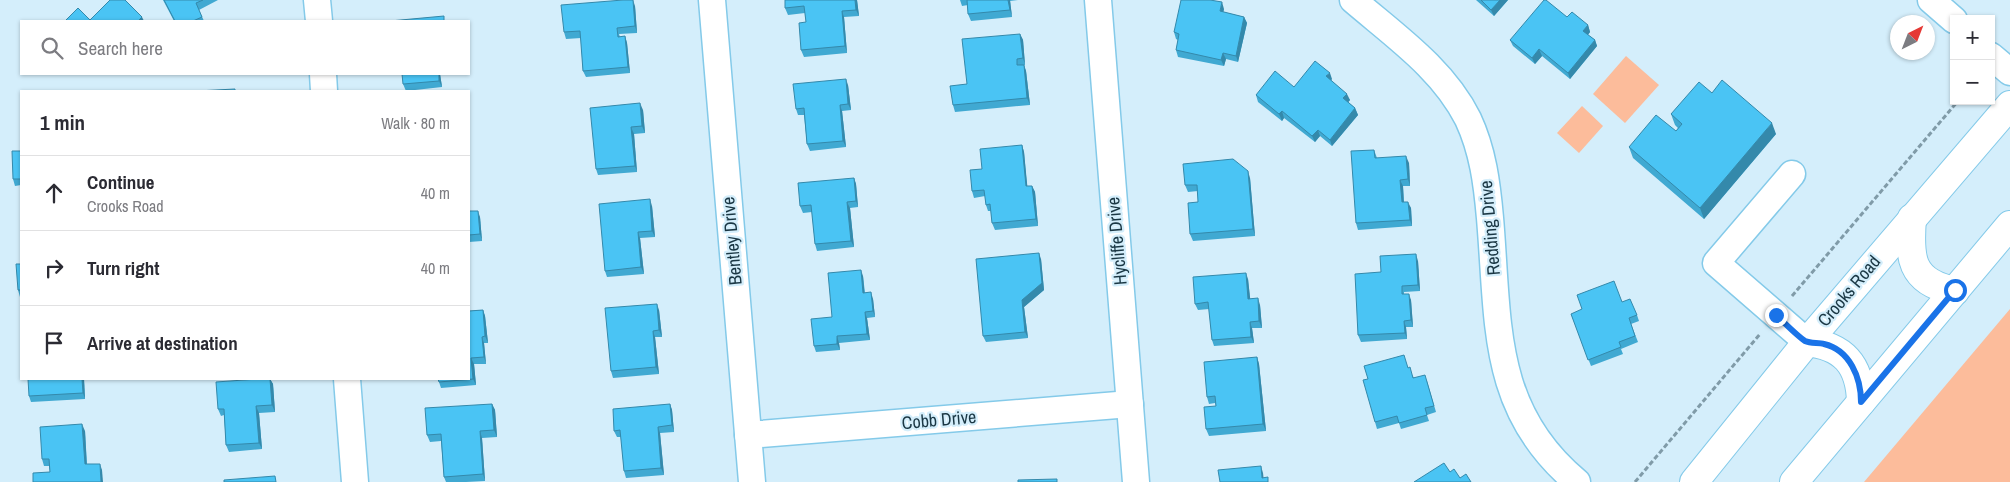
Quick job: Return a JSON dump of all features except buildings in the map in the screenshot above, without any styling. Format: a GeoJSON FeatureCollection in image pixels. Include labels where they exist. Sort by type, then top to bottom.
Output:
{"type":"FeatureCollection","features":[{"type":"Feature","properties":{"kind":"main road","name":"Crooks Road"},"geometry":{"type":"LineString","coordinates":[[1694,482],[1807,342],[2010,105]]}},
{"type":"Feature","properties":{"kind":"main road"},"geometry":{"type":"LineString","coordinates":[[1912,218],[1910,245],[1915,265],[1921,275],[1931,282],[1943,288],[1955,290]]}},
{"type":"Feature","properties":{"kind":"main road"},"geometry":{"type":"LineString","coordinates":[[1794,482],[2010,225]]}},
{"type":"Feature","properties":{"kind":"main road"},"geometry":{"type":"LineString","coordinates":[[1807,342],[1825,344],[1837,349],[1847,359],[1861,386],[1861,402]]}},
{"type":"Feature","properties":{"kind":"street"},"geometry":{"type":"LineString","coordinates":[[317,0],[319,20]]}},
{"type":"Feature","properties":{"kind":"street","name":"Bentley Drive"},"geometry":{"type":"LineString","coordinates":[[712,0],[752,482]]}},
{"type":"Feature","properties":{"kind":"street","name":"Hycliffe Drive"},"geometry":{"type":"LineString","coordinates":[[1098,0],[1136,482]]}},
{"type":"Feature","properties":{"kind":"street","name":"Redding Drive"},"geometry":{"type":"LineString","coordinates":[[1353,0],[1420,57],[1455,96],[1468,120],[1479,148],[1486,178],[1499,326],[1509,385],[1527,425],[1557,464],[1577,482]]}},
{"type":"Feature","properties":{"kind":"street"},"geometry":{"type":"LineString","coordinates":[[1931,0],[1950,17]]}},
{"type":"Feature","properties":{"kind":"street"},"geometry":{"type":"LineString","coordinates":[[1995,59],[2010,72]]}},
{"type":"Feature","properties":{"kind":"street"},"geometry":{"type":"LineString","coordinates":[[323,75],[324,90]]}},
{"type":"Feature","properties":{"kind":"street"},"geometry":{"type":"LineString","coordinates":[[1792,174],[1716,263],[1807,342]]}},
{"type":"Feature","properties":{"kind":"street"},"geometry":{"type":"LineString","coordinates":[[347,380],[355,482]]}},
{"type":"Feature","properties":{"kind":"street","name":"Cobb Drive"},"geometry":{"type":"LineString","coordinates":[[748,435],[1130,404]]}},
{"type":"Feature","properties":{"kind":"path"},"geometry":{"type":"LineString","coordinates":[[1791,297],[1955,105]]}},
{"type":"Feature","properties":{"kind":"path"},"geometry":{"type":"LineString","coordinates":[[1635,482],[1762,332]]}},
{"type":"Feature","properties":{"kind":"shaded area"},"geometry":{"type":"Polygon","coordinates":[[[1626,56],[1659,85],[1625,123],[1593,94],[1626,56]]]}},
{"type":"Feature","properties":{"kind":"shaded area"},"geometry":{"type":"Polygon","coordinates":[[[1582,106],[1603,126],[1579,153],[1557,133],[1582,106]]]}},
{"type":"Feature","properties":{"kind":"shaded area"},"geometry":{"type":"Polygon","coordinates":[[[2010,309],[2010,482],[1864,482],[2010,309]]]}},
{"type":"Feature","properties":{"kind":"route"},"geometry":{"type":"LineString","coordinates":[[1776,315],[1807,342],[1825,344],[1837,349],[1847,359],[1856,373],[1861,386],[1861,402],[1955,290]]}}]}
